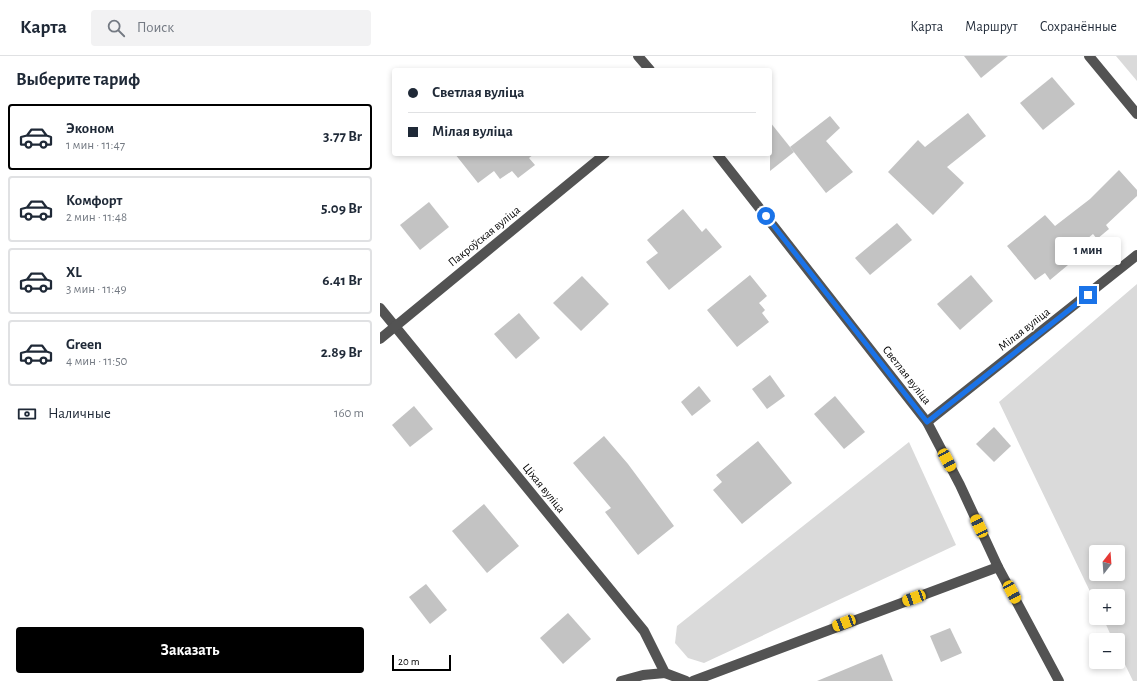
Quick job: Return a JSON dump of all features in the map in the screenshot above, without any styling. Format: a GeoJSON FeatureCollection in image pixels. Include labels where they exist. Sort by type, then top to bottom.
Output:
{"type":"FeatureCollection","features":[{"type":"Feature","properties":{"kind":"street"},"geometry":{"type":"LineString","coordinates":[[638,56],[648,68]]}},
{"type":"Feature","properties":{"kind":"street"},"geometry":{"type":"LineString","coordinates":[[1089,56],[1137,114]]}},
{"type":"Feature","properties":{"kind":"street","name":"Пакроўская вуліца"},"geometry":{"type":"LineString","coordinates":[[380,339],[603,156]]}},
{"type":"Feature","properties":{"kind":"street","name":"Светлая вуліца"},"geometry":{"type":"LineString","coordinates":[[719,156],[927,422],[960,485],[998,567],[1059,681]]}},
{"type":"Feature","properties":{"kind":"street","name":"Мілая вуліца"},"geometry":{"type":"LineString","coordinates":[[927,422],[1137,256]]}},
{"type":"Feature","properties":{"kind":"street","name":"Ціхая вуліца"},"geometry":{"type":"LineString","coordinates":[[380,308],[644,631],[665,673]]}},
{"type":"Feature","properties":{"kind":"street"},"geometry":{"type":"LineString","coordinates":[[693,681],[998,567]]}},
{"type":"Feature","properties":{"kind":"street"},"geometry":{"type":"LineString","coordinates":[[621,681],[643,675],[665,673],[686,681]]}},
{"type":"Feature","properties":{"kind":"shaded area"},"geometry":{"type":"Polygon","coordinates":[[[1116,56],[1137,56],[1137,81],[1116,56]]]}},
{"type":"Feature","properties":{"kind":"shaded area"},"geometry":{"type":"Polygon","coordinates":[[[1137,284],[1137,681],[1133,681],[1125,664],[1125,633],[1110,633],[1106,625],[1125,625],[1125,589],[1089,589],[999,402],[1137,284]]]}},
{"type":"Feature","properties":{"kind":"shaded area"},"geometry":{"type":"Polygon","coordinates":[[[909,442],[956,545],[704,663],[688,658],[675,643],[677,626],[909,442]]]}},
{"type":"Feature","properties":{"kind":"building"},"geometry":{"type":"Polygon","coordinates":[[[964,56],[1008,56],[981,78],[964,56]]]}},
{"type":"Feature","properties":{"kind":"building"},"geometry":{"type":"Polygon","coordinates":[[[1052,77],[1075,104],[1043,130],[1020,103],[1052,77]]]}},
{"type":"Feature","properties":{"kind":"building"},"geometry":{"type":"Polygon","coordinates":[[[968,113],[986,136],[947,167],[964,183],[933,215],[888,172],[918,140],[925,147],[968,113]]]}},
{"type":"Feature","properties":{"kind":"building"},"geometry":{"type":"Polygon","coordinates":[[[830,116],[840,128],[826,141],[853,172],[826,193],[790,147],[830,116]]]}},
{"type":"Feature","properties":{"kind":"building"},"geometry":{"type":"Polygon","coordinates":[[[772,124],[794,152],[770,171],[770,156],[772,156],[772,124]]]}},
{"type":"Feature","properties":{"kind":"building"},"geometry":{"type":"Polygon","coordinates":[[[457,156],[532,156],[529,158],[535,165],[518,178],[512,171],[500,179],[494,171],[478,183],[457,156]]]}},
{"type":"Feature","properties":{"kind":"building"},"geometry":{"type":"Polygon","coordinates":[[[1119,170],[1137,190],[1137,196],[1106,225],[1109,229],[1097,239],[1093,234],[1063,259],[1068,265],[1050,280],[1045,273],[1035,280],[1007,246],[1045,215],[1055,226],[1090,199],[1119,170]]]}},
{"type":"Feature","properties":{"kind":"building"},"geometry":{"type":"Polygon","coordinates":[[[429,202],[449,227],[420,250],[400,225],[429,202]]]}},
{"type":"Feature","properties":{"kind":"building"},"geometry":{"type":"Polygon","coordinates":[[[683,209],[702,232],[706,228],[722,247],[669,290],[646,262],[658,253],[647,240],[683,209]]]}},
{"type":"Feature","properties":{"kind":"building"},"geometry":{"type":"Polygon","coordinates":[[[897,223],[912,240],[870,275],[855,258],[897,223]]]}},
{"type":"Feature","properties":{"kind":"building"},"geometry":{"type":"Polygon","coordinates":[[[750,275],[767,296],[759,303],[765,310],[762,313],[769,322],[737,347],[707,310],[750,275]]]}},
{"type":"Feature","properties":{"kind":"building"},"geometry":{"type":"Polygon","coordinates":[[[971,275],[993,301],[960,330],[937,304],[971,275]]]}},
{"type":"Feature","properties":{"kind":"building"},"geometry":{"type":"Polygon","coordinates":[[[582,276],[609,304],[581,331],[553,303],[582,276]]]}},
{"type":"Feature","properties":{"kind":"building"},"geometry":{"type":"Polygon","coordinates":[[[519,313],[540,338],[516,359],[494,334],[519,313]]]}},
{"type":"Feature","properties":{"kind":"building"},"geometry":{"type":"Polygon","coordinates":[[[770,375],[785,396],[767,409],[752,389],[770,375]]]}},
{"type":"Feature","properties":{"kind":"building"},"geometry":{"type":"Polygon","coordinates":[[[699,386],[711,401],[692,416],[681,402],[699,386]]]}},
{"type":"Feature","properties":{"kind":"building"},"geometry":{"type":"Polygon","coordinates":[[[835,396],[865,432],[844,449],[814,414],[835,396]]]}},
{"type":"Feature","properties":{"kind":"building"},"geometry":{"type":"Polygon","coordinates":[[[414,406],[433,429],[410,447],[392,425],[414,406]]]}},
{"type":"Feature","properties":{"kind":"building"},"geometry":{"type":"Polygon","coordinates":[[[994,427],[1011,446],[994,462],[976,444],[994,427]]]}},
{"type":"Feature","properties":{"kind":"building"},"geometry":{"type":"Polygon","coordinates":[[[604,436],[628,464],[674,526],[638,555],[605,512],[611,508],[573,463],[604,436]]]}},
{"type":"Feature","properties":{"kind":"building"},"geometry":{"type":"Polygon","coordinates":[[[758,441],[792,483],[742,524],[713,490],[722,482],[716,475],[758,441]]]}},
{"type":"Feature","properties":{"kind":"building"},"geometry":{"type":"Polygon","coordinates":[[[484,504],[519,546],[487,573],[452,531],[484,504]]]}},
{"type":"Feature","properties":{"kind":"building"},"geometry":{"type":"Polygon","coordinates":[[[426,584],[447,610],[430,624],[409,597],[426,584]]]}},
{"type":"Feature","properties":{"kind":"building"},"geometry":{"type":"Polygon","coordinates":[[[568,613],[591,639],[563,664],[540,638],[568,613]]]}},
{"type":"Feature","properties":{"kind":"building"},"geometry":{"type":"Polygon","coordinates":[[[950,628],[962,653],[941,662],[930,636],[950,628]]]}},
{"type":"Feature","properties":{"kind":"building"},"geometry":{"type":"Polygon","coordinates":[[[882,654],[893,681],[817,681],[882,654]]]}},
{"type":"Feature","properties":{"kind":"route"},"geometry":{"type":"LineString","coordinates":[[766,216],[927,422],[1088,295]]}}]}
